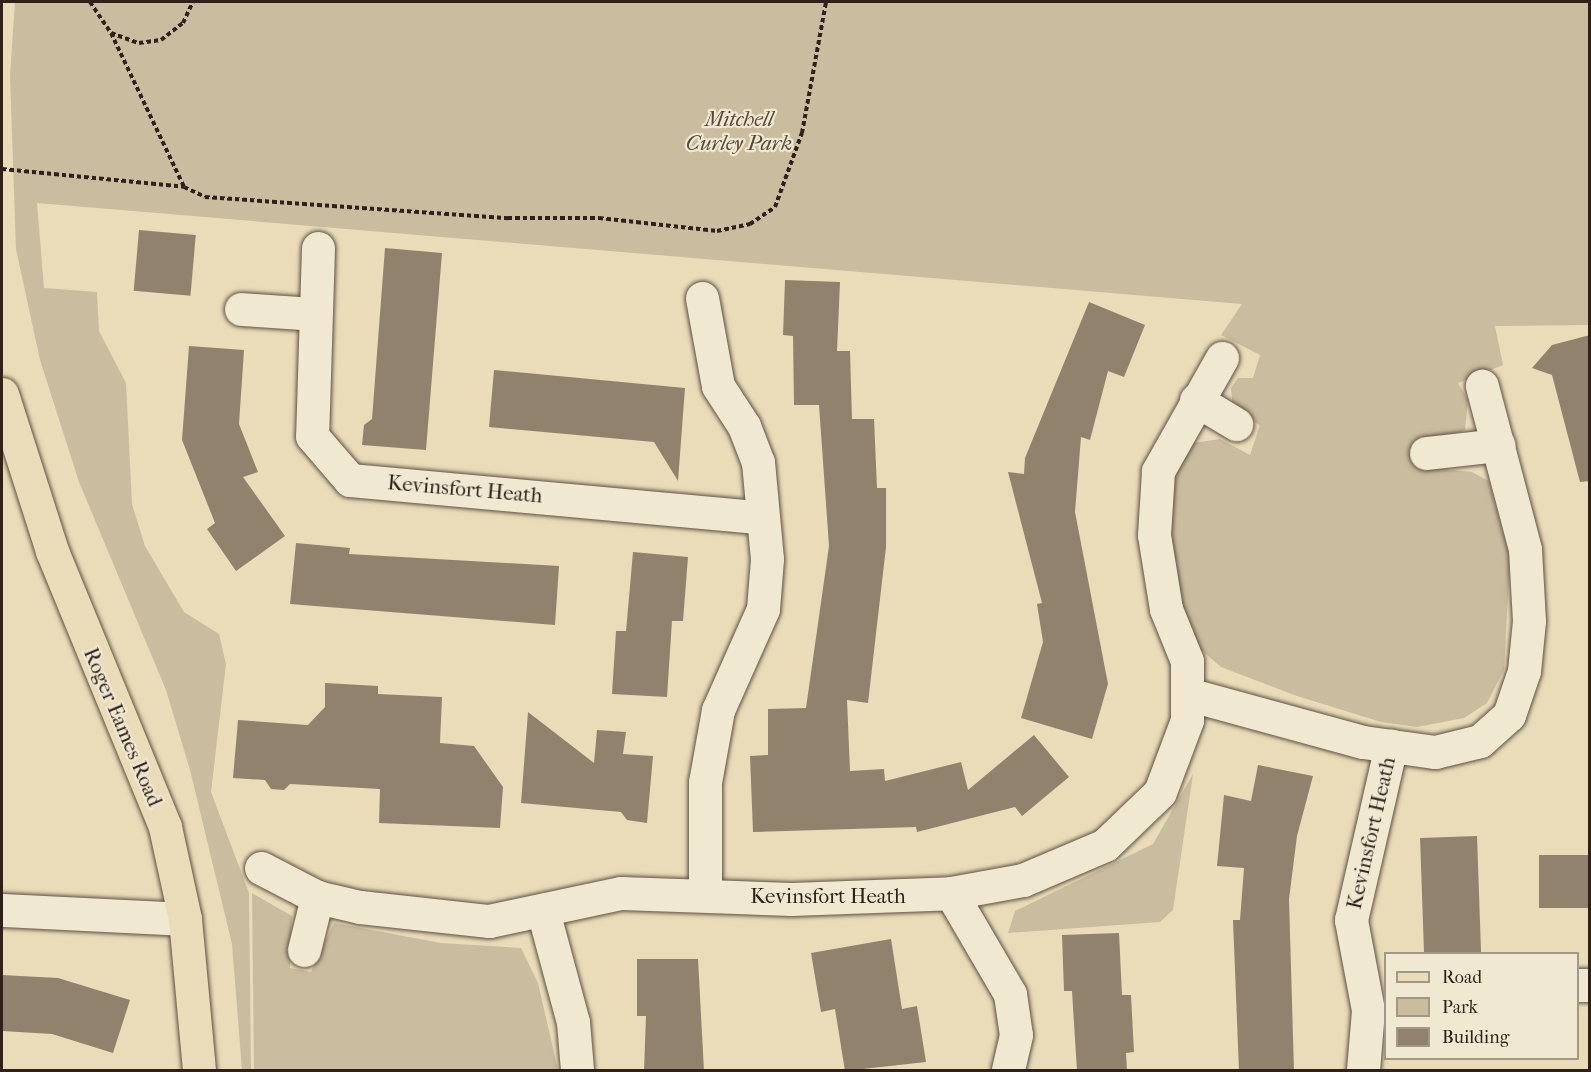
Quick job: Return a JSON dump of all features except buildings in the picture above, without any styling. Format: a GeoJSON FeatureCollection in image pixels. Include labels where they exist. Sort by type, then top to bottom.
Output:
{"type":"FeatureCollection","features":[{"type":"Feature","properties":{"kind":"main road","name":"Roger Eames Road"},"geometry":{"type":"LineString","coordinates":[[2,394],[52,551],[165,827],[185,919],[199,1071]]}},
{"type":"Feature","properties":{"kind":"street","name":"Kevinsfort Heath"},"geometry":{"type":"LineString","coordinates":[[318,248],[312,436],[350,480],[760,517]]}},
{"type":"Feature","properties":{"kind":"street"},"geometry":{"type":"LineString","coordinates":[[702,298],[718,386],[744,426],[758,462],[760,517],[767,559],[762,609],[718,710],[705,782],[705,894]]}},
{"type":"Feature","properties":{"kind":"street"},"geometry":{"type":"LineString","coordinates":[[241,309],[315,314]]}},
{"type":"Feature","properties":{"kind":"street","name":"Kevinsfort Heath"},"geometry":{"type":"LineString","coordinates":[[261,868],[317,897],[404,914],[489,921],[621,893],[705,894],[791,899],[951,893],[1023,880],[1105,845],[1160,792],[1191,695],[1187,661],[1166,609],[1154,535],[1158,471],[1196,400],[1222,358]]}},
{"type":"Feature","properties":{"kind":"street","name":"Kevinsfort Heath"},"geometry":{"type":"LineString","coordinates":[[1191,695],[1391,746],[1435,752],[1480,741],[1509,715],[1524,671],[1529,621],[1525,549],[1482,386]]}},
{"type":"Feature","properties":{"kind":"street"},"geometry":{"type":"LineString","coordinates":[[1196,400],[1236,424]]}},
{"type":"Feature","properties":{"kind":"street"},"geometry":{"type":"LineString","coordinates":[[1426,453],[1499,445]]}},
{"type":"Feature","properties":{"kind":"street","name":"Kevinsfort Heath"},"geometry":{"type":"LineString","coordinates":[[1363,1071],[1375,990],[1351,920],[1391,746]]}},
{"type":"Feature","properties":{"kind":"street"},"geometry":{"type":"LineString","coordinates":[[951,893],[1010,994],[1016,1035],[1008,1071]]}},
{"type":"Feature","properties":{"kind":"street"},"geometry":{"type":"LineString","coordinates":[[304,950],[317,897]]}},
{"type":"Feature","properties":{"kind":"street"},"geometry":{"type":"LineString","coordinates":[[2,910],[185,919]]}},
{"type":"Feature","properties":{"kind":"street"},"geometry":{"type":"LineString","coordinates":[[543,911],[573,1022],[577,1071]]}},
{"type":"Feature","properties":{"kind":"path"},"geometry":{"type":"LineString","coordinates":[[90,2],[111,33],[184,187]]}},
{"type":"Feature","properties":{"kind":"path"},"geometry":{"type":"LineString","coordinates":[[111,33],[139,43],[161,40],[183,23],[193,2]]}},
{"type":"Feature","properties":{"kind":"path"},"geometry":{"type":"LineString","coordinates":[[2,169],[184,187],[205,197],[270,203],[329,202],[508,218],[599,218],[717,231],[750,224],[775,207],[802,133],[826,2]]}},
{"type":"Feature","properties":{"kind":"green space","name":"Mitchell Curley Park"},"geometry":{"type":"Polygon","coordinates":[[[15,2],[1589,2],[1589,325],[1495,326],[1503,365],[1458,383],[1468,400],[1465,430],[1448,437],[1425,467],[1472,472],[1489,481],[1510,558],[1504,670],[1487,703],[1464,718],[1417,727],[1381,722],[1297,696],[1221,667],[1200,649],[1188,630],[1166,530],[1179,445],[1220,439],[1250,455],[1260,425],[1233,411],[1231,388],[1238,378],[1253,378],[1260,355],[1221,335],[1242,304],[37,203],[44,288],[97,292],[99,331],[126,383],[132,504],[145,546],[184,612],[219,634],[226,664],[211,792],[249,893],[251,1070],[242,1070],[232,944],[190,770],[166,690],[79,482],[40,360],[16,249],[10,76],[15,2]]]}},
{"type":"Feature","properties":{"kind":"green space"},"geometry":{"type":"Polygon","coordinates":[[[1193,774],[1173,910],[1160,922],[1008,933],[1015,911],[1153,844],[1193,774]]]}},
{"type":"Feature","properties":{"kind":"green space"},"geometry":{"type":"Polygon","coordinates":[[[252,893],[292,916],[290,968],[311,972],[334,923],[441,943],[521,948],[538,983],[558,1070],[254,1070],[252,893]]]}}]}
